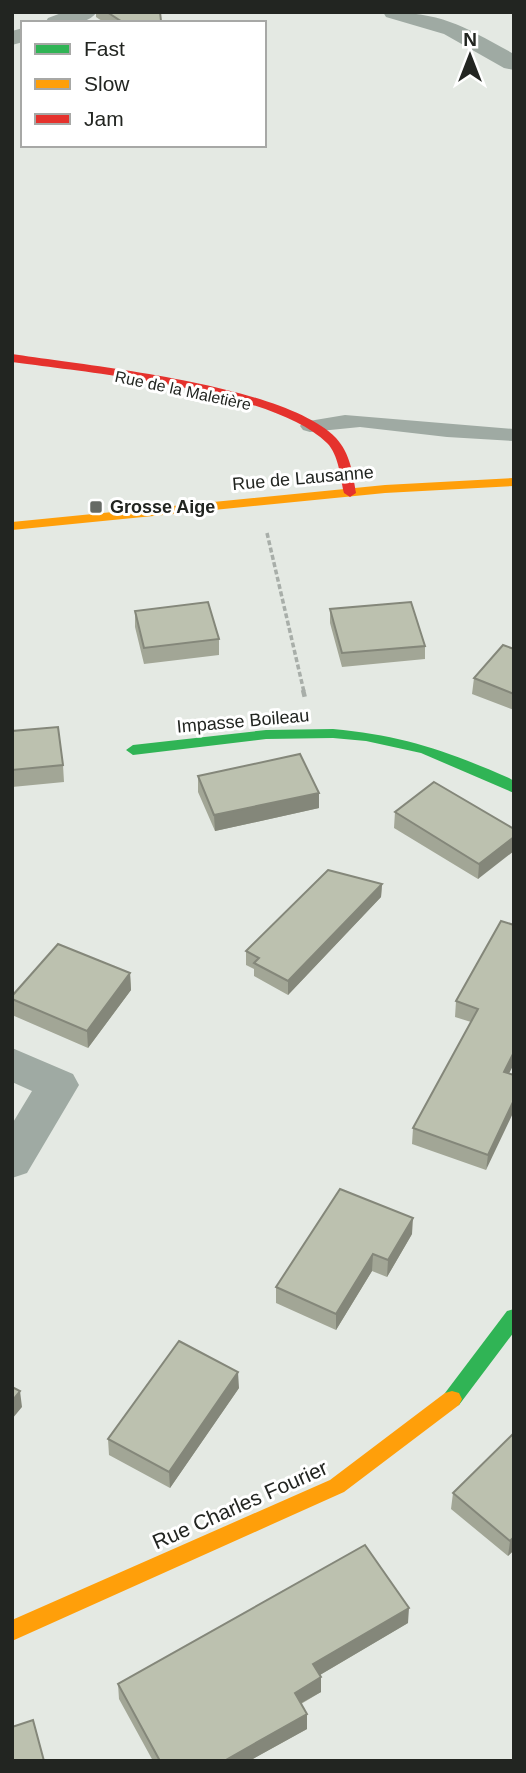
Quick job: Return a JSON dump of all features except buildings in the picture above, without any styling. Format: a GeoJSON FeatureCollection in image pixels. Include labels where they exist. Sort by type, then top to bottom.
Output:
{"type":"FeatureCollection","features":[{"type":"Feature","properties":{"kind":"street"},"geometry":{"type":"LineString","coordinates":[[61,21],[86,12]]}},
{"type":"Feature","properties":{"kind":"street"},"geometry":{"type":"LineString","coordinates":[[394,12],[452,29],[512,63]]}},
{"type":"Feature","properties":{"kind":"street","name":"Rue de la Maletière"},"geometry":{"type":"LineString","coordinates":[[12,358],[200,390],[286,414],[328,436],[340,449],[350,493]]}},
{"type":"Feature","properties":{"kind":"street","name":"Rue de Lausanne"},"geometry":{"type":"LineString","coordinates":[[12,526],[260,501],[514,481]]}},
{"type":"Feature","properties":{"kind":"street","name":"Impasse Boileau"},"geometry":{"type":"LineString","coordinates":[[133,750],[289,733],[355,734],[402,743],[504,781],[514,788]]}},
{"type":"Feature","properties":{"kind":"street"},"geometry":{"type":"LineString","coordinates":[[12,1065],[58,1085],[12,1161]]}},
{"type":"Feature","properties":{"kind":"street","name":"Rue Charles Fourier"},"geometry":{"type":"LineString","coordinates":[[12,1631],[337,1486],[458,1394],[514,1317]]}},
{"type":"Feature","properties":{"kind":"lane"},"geometry":{"type":"LineString","coordinates":[[310,426],[340,419],[514,435]]}},
{"type":"Feature","properties":{"kind":"path"},"geometry":{"type":"LineString","coordinates":[[260,501],[313,734]]}},
{"type":"Feature","properties":{"kind":"traffic: fast"},"geometry":{"type":"LineString","coordinates":[[133,750],[199,741],[299,733],[366,736],[399,742],[452,759],[504,781],[514,788]]}},
{"type":"Feature","properties":{"kind":"traffic: fast"},"geometry":{"type":"LineString","coordinates":[[452,1399],[514,1317]]}},
{"type":"Feature","properties":{"kind":"traffic: slow"},"geometry":{"type":"LineString","coordinates":[[12,526],[385,489],[514,482]]}},
{"type":"Feature","properties":{"kind":"traffic: slow"},"geometry":{"type":"LineString","coordinates":[[12,1631],[337,1486],[452,1399]]}},
{"type":"Feature","properties":{"kind":"traffic: jam"},"geometry":{"type":"LineString","coordinates":[[12,358],[179,384],[225,394],[303,421],[335,444],[346,471],[350,493]]}},
{"type":"Feature","properties":{"kind":"place","name":"Grosse Aige"},"geometry":{"type":"Point","coordinates":[96,507]}}]}
